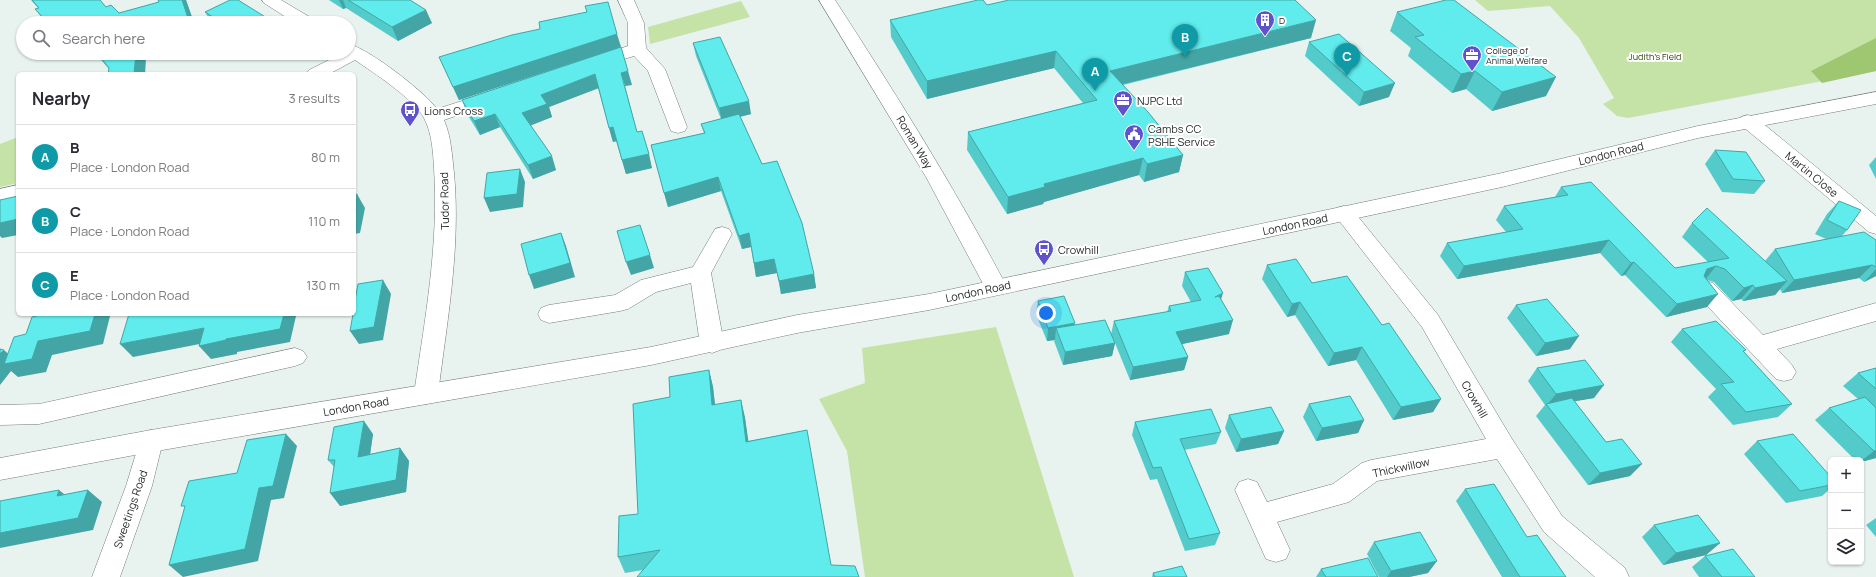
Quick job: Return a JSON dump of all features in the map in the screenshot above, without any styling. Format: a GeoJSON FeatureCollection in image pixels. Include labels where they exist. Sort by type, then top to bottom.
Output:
{"type":"FeatureCollection","features":[{"type":"Feature","properties":{"kind":"street"},"geometry":{"type":"LineString","coordinates":[[270,0],[296,16]]}},
{"type":"Feature","properties":{"kind":"street"},"geometry":{"type":"LineString","coordinates":[[626,0],[636,23],[637,49],[656,69],[678,127]]}},
{"type":"Feature","properties":{"kind":"street","name":"Roman Way"},"geometry":{"type":"LineString","coordinates":[[827,0],[912,136],[971,238],[996,287]]}},
{"type":"Feature","properties":{"kind":"street"},"geometry":{"type":"LineString","coordinates":[[576,69],[637,49]]}},
{"type":"Feature","properties":{"kind":"street","name":"Tudor Road"},"geometry":{"type":"LineString","coordinates":[[356,54],[422,103],[433,117],[440,137],[444,168],[446,227],[426,394]]}},
{"type":"Feature","properties":{"kind":"street"},"geometry":{"type":"LineString","coordinates":[[318,72],[338,60]]}},
{"type":"Feature","properties":{"kind":"street"},"geometry":{"type":"LineString","coordinates":[[433,117],[508,92]]}},
{"type":"Feature","properties":{"kind":"street","name":"London Road"},"geometry":{"type":"LineString","coordinates":[[0,469],[151,441],[651,356],[712,344],[797,324],[929,302],[1502,180],[1636,146],[1748,121],[1876,98]]}},
{"type":"Feature","properties":{"kind":"street","name":"Martin Close"},"geometry":{"type":"LineString","coordinates":[[1748,121],[1876,227]]}},
{"type":"Feature","properties":{"kind":"street"},"geometry":{"type":"LineString","coordinates":[[0,196],[16,192]]}},
{"type":"Feature","properties":{"kind":"street","name":"Crowhill"},"geometry":{"type":"LineString","coordinates":[[1344,213],[1430,321],[1503,447],[1553,524],[1615,577]]}},
{"type":"Feature","properties":{"kind":"street"},"geometry":{"type":"LineString","coordinates":[[712,344],[700,273],[722,234]]}},
{"type":"Feature","properties":{"kind":"street"},"geometry":{"type":"LineString","coordinates":[[549,314],[620,303],[649,286],[700,273]]}},
{"type":"Feature","properties":{"kind":"street"},"geometry":{"type":"LineString","coordinates":[[1705,289],[1760,345],[1784,372]]}},
{"type":"Feature","properties":{"kind":"street"},"geometry":{"type":"LineString","coordinates":[[1760,345],[1876,312]]}},
{"type":"Feature","properties":{"kind":"street"},"geometry":{"type":"LineString","coordinates":[[0,415],[38,414],[295,357]]}},
{"type":"Feature","properties":{"kind":"street","name":"Sweetings Road"},"geometry":{"type":"LineString","coordinates":[[106,577],[139,486],[151,441]]}},
{"type":"Feature","properties":{"kind":"street","name":"Thickwillow"},"geometry":{"type":"LineString","coordinates":[[1260,515],[1340,494],[1371,471],[1503,447]]}},
{"type":"Feature","properties":{"kind":"street"},"geometry":{"type":"LineString","coordinates":[[1248,490],[1276,550]]}},
{"type":"Feature","properties":{"kind":"green space","name":"Judith's Field"},"geometry":{"type":"Polygon","coordinates":[[[1475,0],[1876,0],[1876,71],[1628,118],[1617,116],[1603,104],[1614,98],[1579,38],[1550,6],[1488,11],[1475,0]]]}},
{"type":"Feature","properties":{"kind":"green space"},"geometry":{"type":"Polygon","coordinates":[[[741,1],[750,17],[650,44],[648,27],[741,1]]]}},
{"type":"Feature","properties":{"kind":"green space"},"geometry":{"type":"Polygon","coordinates":[[[1876,38],[1876,71],[1822,83],[1811,71],[1876,38]]]}},
{"type":"Feature","properties":{"kind":"green space"},"geometry":{"type":"Polygon","coordinates":[[[16,138],[16,183],[0,187],[0,144],[16,138]]]}},
{"type":"Feature","properties":{"kind":"green space"},"geometry":{"type":"Polygon","coordinates":[[[996,327],[1074,577],[865,577],[847,451],[819,399],[865,383],[862,348],[996,327]]]}},
{"type":"Feature","properties":{"kind":"building"},"geometry":{"type":"Polygon","coordinates":[[[32,0],[100,0],[106,7],[111,5],[119,13],[159,2],[158,0],[182,0],[187,16],[42,16],[35,9],[39,8],[32,0]]]}},
{"type":"Feature","properties":{"kind":"building"},"geometry":{"type":"Polygon","coordinates":[[[230,0],[238,0],[264,16],[211,16],[205,12],[230,0]]]}},
{"type":"Feature","properties":{"kind":"building"},"geometry":{"type":"Polygon","coordinates":[[[348,0],[410,0],[426,10],[392,27],[348,0]]]}},
{"type":"Feature","properties":{"kind":"building"},"geometry":{"type":"Polygon","coordinates":[[[983,0],[987,5],[1009,0],[1295,0],[1316,20],[1110,71],[1148,112],[1183,155],[1147,164],[1143,158],[1044,184],[1045,187],[1008,197],[968,132],[1097,100],[1056,51],[927,81],[890,20],[983,0]]]}},
{"type":"Feature","properties":{"kind":"building"},"geometry":{"type":"Polygon","coordinates":[[[1446,0],[1454,0],[1556,77],[1502,92],[1475,71],[1461,74],[1415,37],[1424,35],[1397,12],[1446,0]]]}},
{"type":"Feature","properties":{"kind":"building"},"geometry":{"type":"Polygon","coordinates":[[[608,2],[617,34],[453,87],[439,57],[512,35],[540,29],[539,22],[587,12],[585,6],[608,2]]]}},
{"type":"Feature","properties":{"kind":"building"},"geometry":{"type":"Polygon","coordinates":[[[1339,34],[1395,83],[1364,92],[1309,42],[1339,34]]]}},
{"type":"Feature","properties":{"kind":"building"},"geometry":{"type":"Polygon","coordinates":[[[720,37],[749,101],[719,108],[693,43],[720,37]]]}},
{"type":"Feature","properties":{"kind":"building"},"geometry":{"type":"Polygon","coordinates":[[[621,47],[628,71],[621,73],[637,132],[642,131],[649,154],[622,160],[613,127],[609,128],[595,74],[541,95],[547,104],[522,113],[552,156],[528,165],[495,114],[474,121],[462,100],[621,47]]]}},
{"type":"Feature","properties":{"kind":"building"},"geometry":{"type":"Polygon","coordinates":[[[103,60],[135,60],[134,72],[108,72],[109,68],[103,60]]]}},
{"type":"Feature","properties":{"kind":"building"},"geometry":{"type":"Polygon","coordinates":[[[739,114],[762,164],[777,161],[802,223],[814,274],[779,281],[774,259],[754,263],[749,233],[739,236],[718,177],[664,193],[651,145],[705,133],[701,124],[739,114]]]}},
{"type":"Feature","properties":{"kind":"building"},"geometry":{"type":"Polygon","coordinates":[[[1715,150],[1746,152],[1765,181],[1733,179],[1715,150]]]}},
{"type":"Feature","properties":{"kind":"building"},"geometry":{"type":"Polygon","coordinates":[[[520,169],[517,194],[484,198],[487,173],[520,169]]]}},
{"type":"Feature","properties":{"kind":"building"},"geometry":{"type":"Polygon","coordinates":[[[1591,182],[1675,268],[1729,258],[1692,223],[1707,208],[1787,281],[1755,288],[1753,285],[1744,288],[1725,269],[1716,266],[1707,269],[1704,276],[1718,294],[1677,304],[1634,262],[1631,263],[1609,240],[1464,266],[1447,243],[1523,229],[1504,206],[1568,195],[1561,187],[1591,182]]]}},
{"type":"Feature","properties":{"kind":"building"},"geometry":{"type":"Polygon","coordinates":[[[16,196],[16,219],[0,223],[0,200],[16,196]]]}},
{"type":"Feature","properties":{"kind":"building"},"geometry":{"type":"Polygon","coordinates":[[[1839,201],[1861,210],[1847,230],[1827,220],[1839,201]]]}},
{"type":"Feature","properties":{"kind":"building"},"geometry":{"type":"Polygon","coordinates":[[[640,225],[650,255],[626,262],[617,231],[640,225]]]}},
{"type":"Feature","properties":{"kind":"building"},"geometry":{"type":"Polygon","coordinates":[[[1864,232],[1876,240],[1876,267],[1872,265],[1794,280],[1775,249],[1864,232]]]}},
{"type":"Feature","properties":{"kind":"building"},"geometry":{"type":"Polygon","coordinates":[[[561,233],[570,263],[529,275],[521,244],[561,233]]]}},
{"type":"Feature","properties":{"kind":"building"},"geometry":{"type":"Polygon","coordinates":[[[1296,259],[1312,283],[1347,276],[1382,325],[1389,323],[1441,399],[1401,407],[1362,347],[1334,353],[1300,302],[1292,304],[1267,265],[1296,259]]]}},
{"type":"Feature","properties":{"kind":"building"},"geometry":{"type":"Polygon","coordinates":[[[1208,268],[1223,293],[1215,297],[1219,296],[1233,320],[1176,332],[1188,357],[1133,367],[1114,321],[1171,311],[1169,306],[1201,300],[1185,272],[1208,268]]]}},
{"type":"Feature","properties":{"kind":"building"},"geometry":{"type":"Polygon","coordinates":[[[383,280],[374,327],[350,331],[353,316],[356,316],[356,295],[358,284],[383,280]]]}},
{"type":"Feature","properties":{"kind":"building"},"geometry":{"type":"Polygon","coordinates":[[[1064,296],[1075,323],[1048,328],[1038,301],[1064,296]]]}},
{"type":"Feature","properties":{"kind":"building"},"geometry":{"type":"Polygon","coordinates":[[[1547,299],[1579,336],[1545,343],[1516,305],[1547,299]]]}},
{"type":"Feature","properties":{"kind":"building"},"geometry":{"type":"Polygon","coordinates":[[[94,316],[90,331],[38,341],[32,359],[4,364],[14,337],[26,334],[32,317],[94,316]]]}},
{"type":"Feature","properties":{"kind":"building"},"geometry":{"type":"Polygon","coordinates":[[[128,316],[283,316],[280,329],[226,339],[199,346],[204,328],[120,344],[128,316]]]}},
{"type":"Feature","properties":{"kind":"building"},"geometry":{"type":"Polygon","coordinates":[[[1105,320],[1115,343],[1065,352],[1056,328],[1105,320]]]}},
{"type":"Feature","properties":{"kind":"building"},"geometry":{"type":"Polygon","coordinates":[[[1716,321],[1746,350],[1743,351],[1792,404],[1746,412],[1721,384],[1734,382],[1682,329],[1716,321]]]}},
{"type":"Feature","properties":{"kind":"building"},"geometry":{"type":"Polygon","coordinates":[[[1585,360],[1604,385],[1556,394],[1537,368],[1585,360]]]}},
{"type":"Feature","properties":{"kind":"building"},"geometry":{"type":"Polygon","coordinates":[[[1876,368],[1876,389],[1858,373],[1876,368]]]}},
{"type":"Feature","properties":{"kind":"building"},"geometry":{"type":"Polygon","coordinates":[[[709,370],[712,405],[741,400],[746,442],[807,430],[831,565],[855,566],[859,577],[637,577],[660,550],[618,557],[619,516],[638,514],[633,404],[670,397],[669,377],[709,370]]]}},
{"type":"Feature","properties":{"kind":"building"},"geometry":{"type":"Polygon","coordinates":[[[1350,396],[1364,420],[1322,428],[1309,404],[1350,396]]]}},
{"type":"Feature","properties":{"kind":"building"},"geometry":{"type":"Polygon","coordinates":[[[1865,397],[1876,408],[1876,450],[1874,451],[1829,408],[1865,397]]]}},
{"type":"Feature","properties":{"kind":"building"},"geometry":{"type":"Polygon","coordinates":[[[1572,398],[1606,442],[1622,439],[1642,464],[1600,473],[1546,404],[1572,398]]]}},
{"type":"Feature","properties":{"kind":"building"},"geometry":{"type":"Polygon","coordinates":[[[1271,407],[1284,431],[1241,439],[1229,415],[1271,407]]]}},
{"type":"Feature","properties":{"kind":"building"},"geometry":{"type":"Polygon","coordinates":[[[1211,409],[1221,432],[1180,439],[1220,533],[1189,539],[1161,467],[1153,468],[1135,422],[1211,409]]]}},
{"type":"Feature","properties":{"kind":"building"},"geometry":{"type":"Polygon","coordinates":[[[364,421],[358,457],[400,448],[396,480],[330,493],[335,460],[328,460],[334,427],[364,421]]]}},
{"type":"Feature","properties":{"kind":"building"},"geometry":{"type":"Polygon","coordinates":[[[286,434],[273,486],[259,488],[245,549],[169,565],[185,506],[181,506],[189,481],[237,473],[247,440],[286,434]]]}},
{"type":"Feature","properties":{"kind":"building"},"geometry":{"type":"Polygon","coordinates":[[[1793,434],[1828,474],[1828,486],[1800,491],[1757,441],[1793,434]]]}},
{"type":"Feature","properties":{"kind":"building"},"geometry":{"type":"Polygon","coordinates":[[[1494,484],[1527,537],[1537,535],[1566,577],[1520,577],[1465,489],[1494,484]]]}},
{"type":"Feature","properties":{"kind":"building"},"geometry":{"type":"Polygon","coordinates":[[[59,490],[57,496],[88,490],[78,518],[0,533],[0,501],[59,490]]]}},
{"type":"Feature","properties":{"kind":"building"},"geometry":{"type":"Polygon","coordinates":[[[1698,515],[1720,543],[1676,553],[1654,525],[1698,515]]]}},
{"type":"Feature","properties":{"kind":"building"},"geometry":{"type":"Polygon","coordinates":[[[1420,532],[1437,561],[1391,571],[1374,542],[1420,532]]]}},
{"type":"Feature","properties":{"kind":"building"},"geometry":{"type":"Polygon","coordinates":[[[1733,549],[1755,577],[1722,577],[1705,556],[1733,549]]]}},
{"type":"Feature","properties":{"kind":"building"},"geometry":{"type":"Polygon","coordinates":[[[1368,558],[1378,577],[1326,577],[1321,569],[1368,558]]]}},
{"type":"Feature","properties":{"kind":"building"},"geometry":{"type":"Polygon","coordinates":[[[1182,566],[1187,577],[1155,577],[1153,573],[1182,566]]]}},
{"type":"Feature","properties":{"kind":"place","name":"D"},"geometry":{"type":"Point","coordinates":[1265,37]}},
{"type":"Feature","properties":{"kind":"place","name":"C"},"geometry":{"type":"Point","coordinates":[1185,57]}},
{"type":"Feature","properties":{"kind":"place","name":"College of Animal Welfare"},"geometry":{"type":"Point","coordinates":[1472,72]}},
{"type":"Feature","properties":{"kind":"place","name":"E"},"geometry":{"type":"Point","coordinates":[1347,76]}},
{"type":"Feature","properties":{"kind":"place","name":"B"},"geometry":{"type":"Point","coordinates":[1095,91]}},
{"type":"Feature","properties":{"kind":"place","name":"NJPC Ltd"},"geometry":{"type":"Point","coordinates":[1123,117]}},
{"type":"Feature","properties":{"kind":"place","name":"Lions Cross"},"geometry":{"type":"Point","coordinates":[410,127]}},
{"type":"Feature","properties":{"kind":"place","name":"Cambs CC PSHE Service"},"geometry":{"type":"Point","coordinates":[1134,151]}},
{"type":"Feature","properties":{"kind":"place","name":"Crowhill"},"geometry":{"type":"Point","coordinates":[1044,266]}}]}
